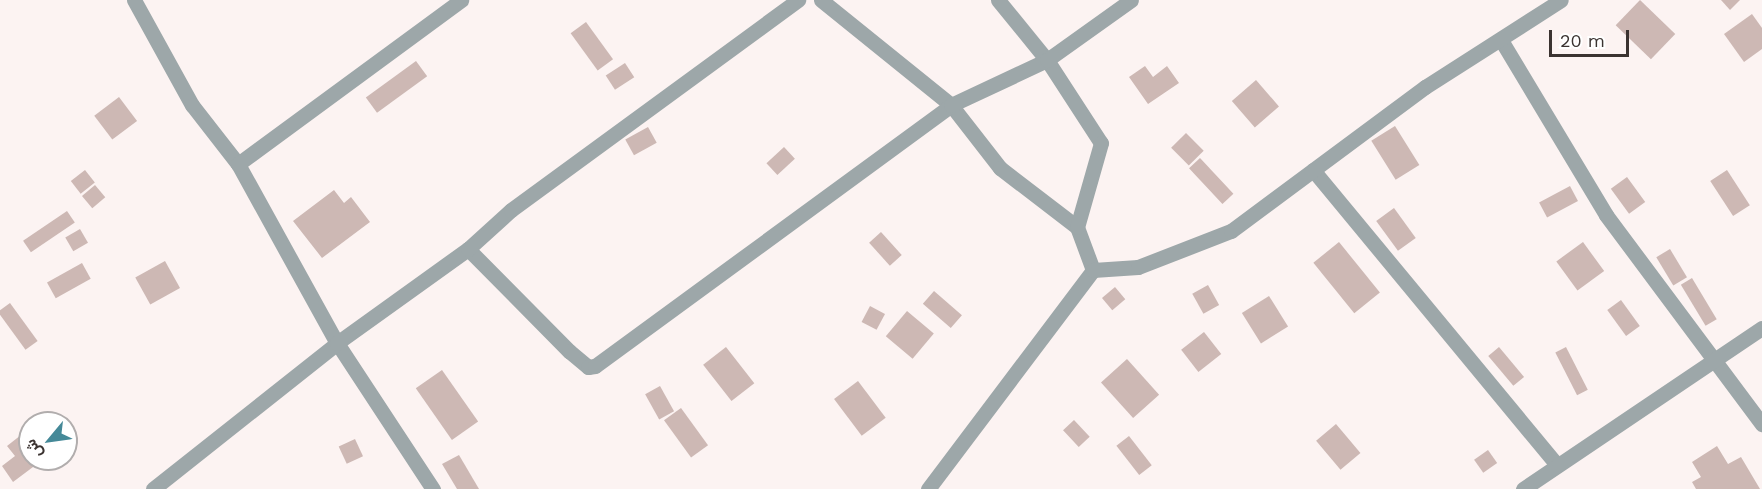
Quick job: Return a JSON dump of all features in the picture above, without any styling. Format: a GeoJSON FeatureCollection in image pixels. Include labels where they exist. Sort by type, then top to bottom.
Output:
{"type":"FeatureCollection","features":[{"type":"Feature","properties":{"kind":"street"},"geometry":{"type":"LineString","coordinates":[[134,0],[192,105],[238,164],[337,343],[432,489]]}},
{"type":"Feature","properties":{"kind":"street"},"geometry":{"type":"LineString","coordinates":[[238,164],[461,0]]}},
{"type":"Feature","properties":{"kind":"street"},"geometry":{"type":"LineString","coordinates":[[153,489],[337,343],[468,249],[511,210],[798,0]]}},
{"type":"Feature","properties":{"kind":"street"},"geometry":{"type":"LineString","coordinates":[[821,0],[951,105],[1000,168],[1077,227],[1093,270]]}},
{"type":"Feature","properties":{"kind":"street"},"geometry":{"type":"LineString","coordinates":[[998,0],[1047,60],[1101,143],[1077,227]]}},
{"type":"Feature","properties":{"kind":"street"},"geometry":{"type":"LineString","coordinates":[[468,249],[568,351],[588,367],[595,366],[951,105],[1047,60],[1131,0]]}},
{"type":"Feature","properties":{"kind":"street"},"geometry":{"type":"LineString","coordinates":[[929,489],[1093,270],[1138,267],[1231,231],[1425,87],[1561,0]]}},
{"type":"Feature","properties":{"kind":"street"},"geometry":{"type":"LineString","coordinates":[[1501,40],[1606,215],[1762,424]]}},
{"type":"Feature","properties":{"kind":"street"},"geometry":{"type":"LineString","coordinates":[[1313,170],[1556,464]]}},
{"type":"Feature","properties":{"kind":"street"},"geometry":{"type":"LineString","coordinates":[[1523,489],[1556,464],[1609,434],[1712,359],[1762,328]]}},
{"type":"Feature","properties":{"kind":"building"},"geometry":{"type":"Polygon","coordinates":[[[1640,0],[1675,34],[1651,59],[1616,25],[1640,0]]]}},
{"type":"Feature","properties":{"kind":"building"},"geometry":{"type":"Polygon","coordinates":[[[1721,0],[1740,0],[1730,10],[1721,0]]]}},
{"type":"Feature","properties":{"kind":"building"},"geometry":{"type":"Polygon","coordinates":[[[1752,14],[1762,28],[1762,49],[1744,62],[1724,34],[1752,14]]]}},
{"type":"Feature","properties":{"kind":"building"},"geometry":{"type":"Polygon","coordinates":[[[586,22],[613,59],[598,70],[571,33],[586,22]]]}},
{"type":"Feature","properties":{"kind":"building"},"geometry":{"type":"Polygon","coordinates":[[[416,61],[427,76],[377,113],[366,97],[416,61]]]}},
{"type":"Feature","properties":{"kind":"building"},"geometry":{"type":"Polygon","coordinates":[[[625,63],[634,77],[615,90],[606,76],[625,63]]]}},
{"type":"Feature","properties":{"kind":"building"},"geometry":{"type":"Polygon","coordinates":[[[1145,66],[1153,77],[1167,66],[1179,83],[1148,104],[1129,77],[1145,66]]]}},
{"type":"Feature","properties":{"kind":"building"},"geometry":{"type":"Polygon","coordinates":[[[1256,80],[1279,106],[1255,127],[1232,101],[1256,80]]]}},
{"type":"Feature","properties":{"kind":"building"},"geometry":{"type":"Polygon","coordinates":[[[119,97],[137,121],[112,140],[94,116],[119,97]]]}},
{"type":"Feature","properties":{"kind":"building"},"geometry":{"type":"Polygon","coordinates":[[[1395,126],[1419,165],[1396,180],[1371,141],[1395,126]]]}},
{"type":"Feature","properties":{"kind":"building"},"geometry":{"type":"Polygon","coordinates":[[[648,127],[657,143],[634,155],[625,140],[648,127]]]}},
{"type":"Feature","properties":{"kind":"building"},"geometry":{"type":"Polygon","coordinates":[[[1186,133],[1204,151],[1189,166],[1171,148],[1186,133]]]}},
{"type":"Feature","properties":{"kind":"building"},"geometry":{"type":"Polygon","coordinates":[[[784,147],[795,159],[777,175],[766,163],[784,147]]]}},
{"type":"Feature","properties":{"kind":"building"},"geometry":{"type":"Polygon","coordinates":[[[1200,158],[1233,194],[1222,204],[1189,168],[1200,158]]]}},
{"type":"Feature","properties":{"kind":"building"},"geometry":{"type":"Polygon","coordinates":[[[85,170],[95,183],[81,194],[71,181],[85,170]]]}},
{"type":"Feature","properties":{"kind":"building"},"geometry":{"type":"Polygon","coordinates":[[[1727,170],[1750,205],[1733,216],[1710,181],[1727,170]]]}},
{"type":"Feature","properties":{"kind":"building"},"geometry":{"type":"Polygon","coordinates":[[[1627,177],[1645,202],[1629,214],[1611,189],[1627,177]]]}},
{"type":"Feature","properties":{"kind":"building"},"geometry":{"type":"Polygon","coordinates":[[[95,185],[105,197],[92,208],[82,196],[95,185]]]}},
{"type":"Feature","properties":{"kind":"building"},"geometry":{"type":"Polygon","coordinates":[[[1570,186],[1578,201],[1547,217],[1539,202],[1570,186]]]}},
{"type":"Feature","properties":{"kind":"building"},"geometry":{"type":"Polygon","coordinates":[[[334,190],[344,203],[351,197],[370,222],[322,258],[293,221],[334,190]]]}},
{"type":"Feature","properties":{"kind":"building"},"geometry":{"type":"Polygon","coordinates":[[[1394,208],[1416,238],[1398,251],[1376,221],[1394,208]]]}},
{"type":"Feature","properties":{"kind":"building"},"geometry":{"type":"Polygon","coordinates":[[[67,211],[75,223],[31,252],[23,241],[67,211]]]}},
{"type":"Feature","properties":{"kind":"building"},"geometry":{"type":"Polygon","coordinates":[[[80,229],[88,243],[73,251],[65,238],[80,229]]]}},
{"type":"Feature","properties":{"kind":"building"},"geometry":{"type":"Polygon","coordinates":[[[881,232],[902,255],[890,266],[869,243],[881,232]]]}},
{"type":"Feature","properties":{"kind":"building"},"geometry":{"type":"Polygon","coordinates":[[[1339,242],[1380,293],[1354,313],[1313,263],[1339,242]]]}},
{"type":"Feature","properties":{"kind":"building"},"geometry":{"type":"Polygon","coordinates":[[[1583,242],[1604,271],[1577,291],[1556,261],[1583,242]]]}},
{"type":"Feature","properties":{"kind":"building"},"geometry":{"type":"Polygon","coordinates":[[[1670,249],[1687,277],[1673,286],[1656,257],[1670,249]]]}},
{"type":"Feature","properties":{"kind":"building"},"geometry":{"type":"Polygon","coordinates":[[[165,261],[180,288],[150,305],[135,277],[165,261]]]}},
{"type":"Feature","properties":{"kind":"building"},"geometry":{"type":"Polygon","coordinates":[[[82,263],[91,279],[56,298],[47,282],[82,263]]]}},
{"type":"Feature","properties":{"kind":"building"},"geometry":{"type":"Polygon","coordinates":[[[1692,278],[1717,319],[1706,326],[1681,285],[1692,278]]]}},
{"type":"Feature","properties":{"kind":"building"},"geometry":{"type":"Polygon","coordinates":[[[1208,285],[1219,305],[1203,314],[1192,294],[1208,285]]]}},
{"type":"Feature","properties":{"kind":"building"},"geometry":{"type":"Polygon","coordinates":[[[1115,287],[1125,299],[1112,310],[1102,298],[1115,287]]]}},
{"type":"Feature","properties":{"kind":"building"},"geometry":{"type":"Polygon","coordinates":[[[934,291],[962,315],[951,328],[923,304],[934,291]]]}},
{"type":"Feature","properties":{"kind":"building"},"geometry":{"type":"Polygon","coordinates":[[[1269,296],[1288,327],[1261,343],[1242,313],[1269,296]]]}},
{"type":"Feature","properties":{"kind":"building"},"geometry":{"type":"Polygon","coordinates":[[[1621,300],[1640,326],[1626,336],[1607,310],[1621,300]]]}},
{"type":"Feature","properties":{"kind":"building"},"geometry":{"type":"Polygon","coordinates":[[[10,303],[38,341],[25,350],[0,315],[0,310],[10,303]]]}},
{"type":"Feature","properties":{"kind":"building"},"geometry":{"type":"Polygon","coordinates":[[[870,306],[885,314],[877,330],[862,322],[870,306]]]}},
{"type":"Feature","properties":{"kind":"building"},"geometry":{"type":"Polygon","coordinates":[[[907,311],[934,333],[913,359],[886,336],[907,311]]]}},
{"type":"Feature","properties":{"kind":"building"},"geometry":{"type":"Polygon","coordinates":[[[1204,332],[1221,354],[1198,372],[1181,350],[1204,332]]]}},
{"type":"Feature","properties":{"kind":"building"},"geometry":{"type":"Polygon","coordinates":[[[726,347],[754,383],[731,401],[703,365],[726,347]]]}},
{"type":"Feature","properties":{"kind":"building"},"geometry":{"type":"Polygon","coordinates":[[[1499,347],[1524,377],[1513,386],[1488,356],[1499,347]]]}},
{"type":"Feature","properties":{"kind":"building"},"geometry":{"type":"Polygon","coordinates":[[[1566,347],[1588,390],[1577,395],[1555,352],[1566,347]]]}},
{"type":"Feature","properties":{"kind":"building"},"geometry":{"type":"Polygon","coordinates":[[[1127,359],[1159,395],[1133,418],[1101,382],[1127,359]]]}},
{"type":"Feature","properties":{"kind":"building"},"geometry":{"type":"Polygon","coordinates":[[[442,370],[478,422],[452,440],[416,388],[442,370]]]}},
{"type":"Feature","properties":{"kind":"building"},"geometry":{"type":"Polygon","coordinates":[[[858,381],[886,418],[862,436],[834,399],[858,381]]]}},
{"type":"Feature","properties":{"kind":"building"},"geometry":{"type":"Polygon","coordinates":[[[660,386],[674,411],[659,420],[645,394],[660,386]]]}},
{"type":"Feature","properties":{"kind":"building"},"geometry":{"type":"Polygon","coordinates":[[[681,408],[708,445],[691,458],[664,420],[681,408]]]}},
{"type":"Feature","properties":{"kind":"building"},"geometry":{"type":"Polygon","coordinates":[[[1074,420],[1090,437],[1079,447],[1063,430],[1074,420]]]}},
{"type":"Feature","properties":{"kind":"building"},"geometry":{"type":"Polygon","coordinates":[[[1336,424],[1360,453],[1341,470],[1316,441],[1336,424]]]}},
{"type":"Feature","properties":{"kind":"building"},"geometry":{"type":"Polygon","coordinates":[[[1129,436],[1152,465],[1139,475],[1116,446],[1129,436]]]}},
{"type":"Feature","properties":{"kind":"building"},"geometry":{"type":"Polygon","coordinates":[[[18,437],[18,471],[28,471],[13,482],[2,466],[15,456],[7,446],[18,437]]]}},
{"type":"Feature","properties":{"kind":"building"},"geometry":{"type":"Polygon","coordinates":[[[355,439],[363,456],[347,464],[339,447],[355,439]]]}},
{"type":"Feature","properties":{"kind":"building"},"geometry":{"type":"Polygon","coordinates":[[[1717,446],[1728,464],[1741,457],[1760,489],[1696,489],[1692,482],[1701,477],[1692,462],[1717,446]]]}},
{"type":"Feature","properties":{"kind":"building"},"geometry":{"type":"Polygon","coordinates":[[[1488,450],[1497,463],[1483,473],[1474,460],[1488,450]]]}},
{"type":"Feature","properties":{"kind":"building"},"geometry":{"type":"Polygon","coordinates":[[[459,455],[479,489],[457,489],[442,464],[459,455]]]}}]}
